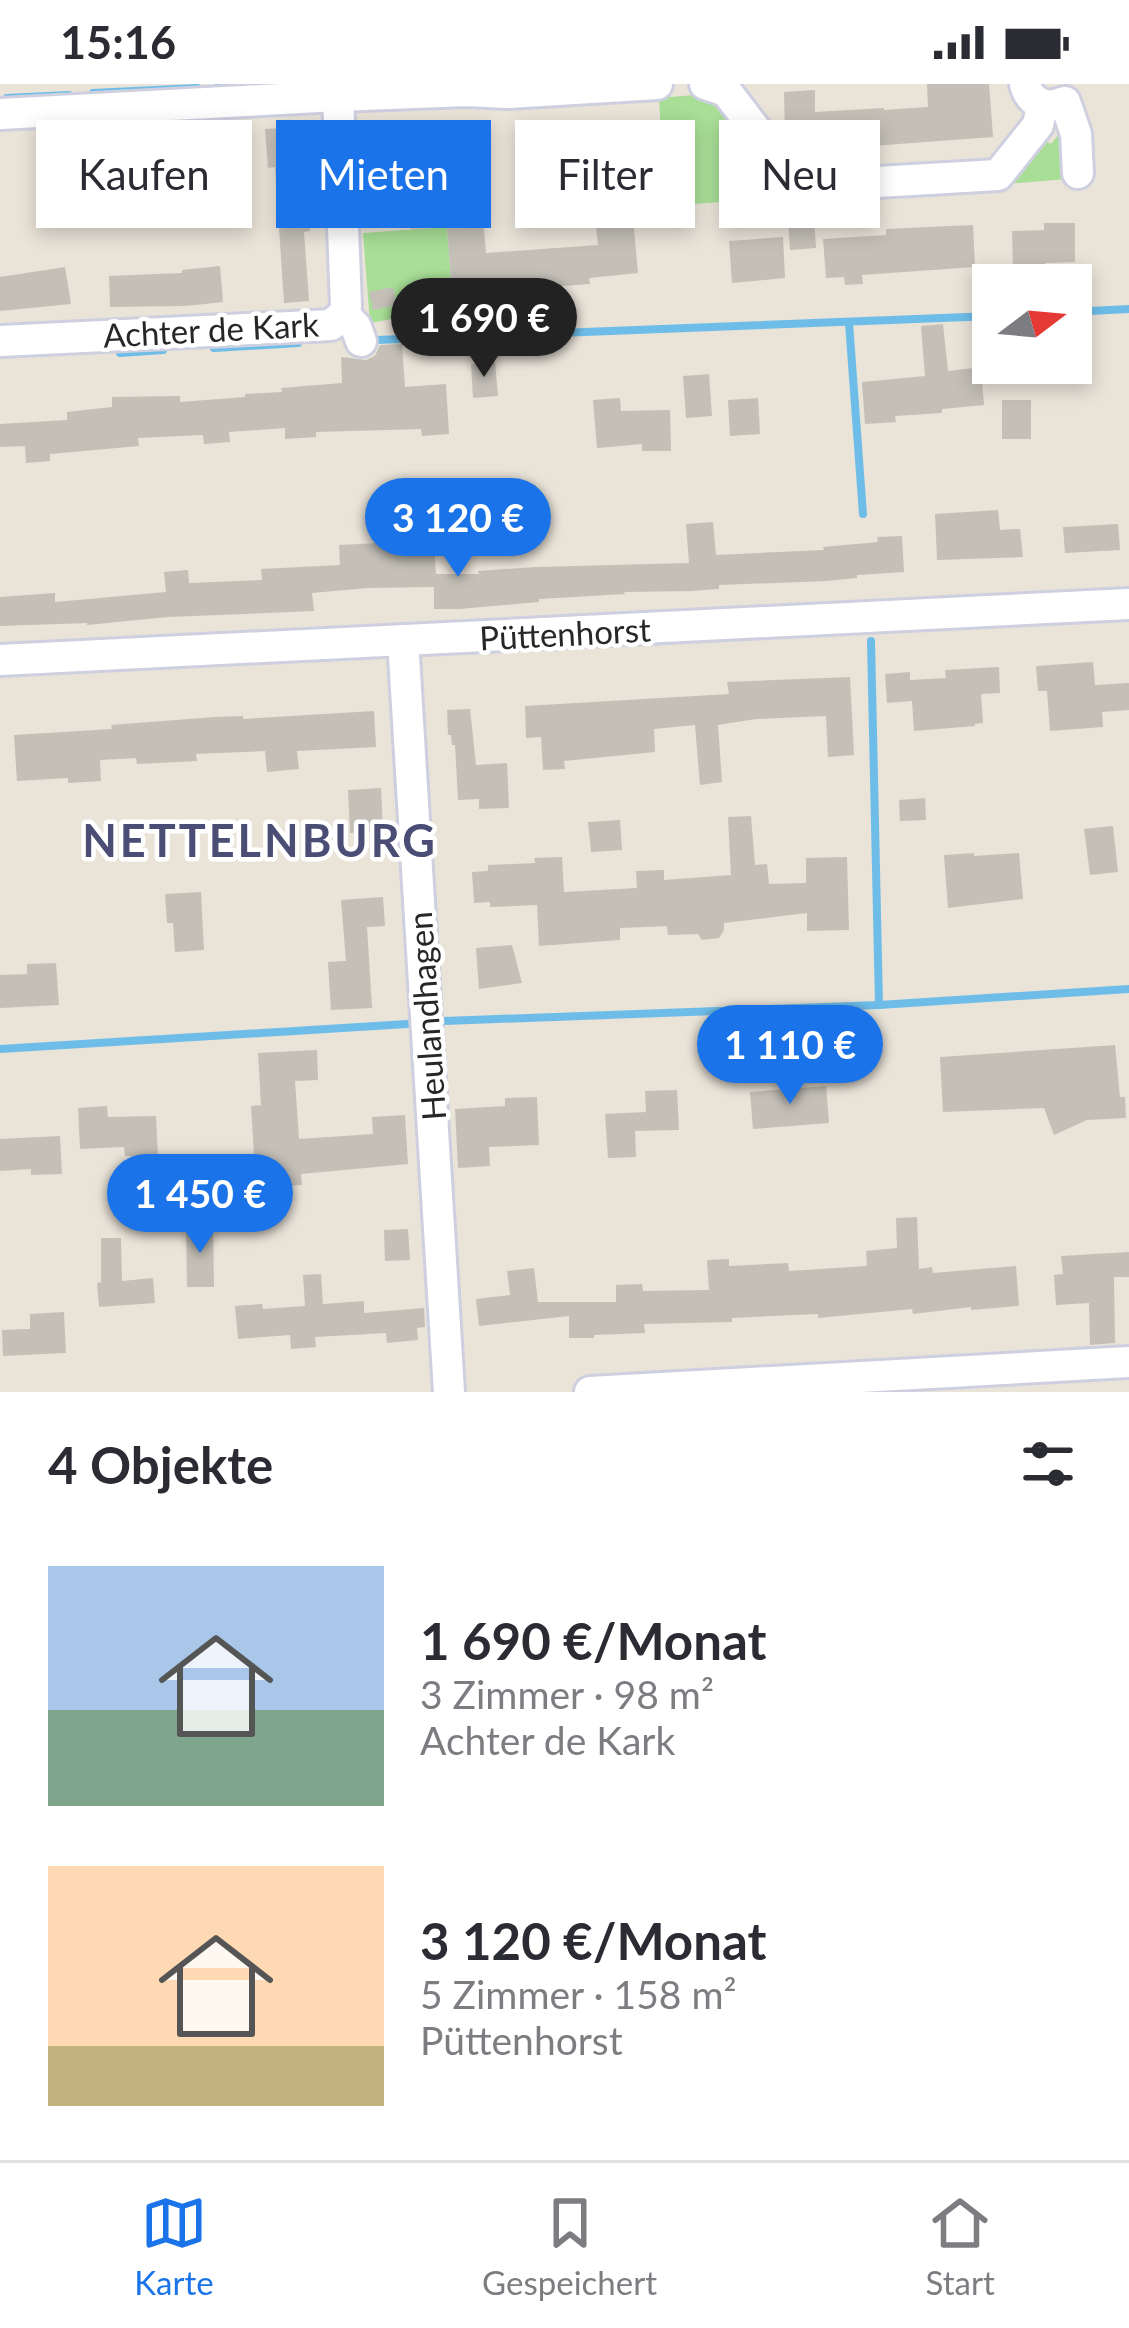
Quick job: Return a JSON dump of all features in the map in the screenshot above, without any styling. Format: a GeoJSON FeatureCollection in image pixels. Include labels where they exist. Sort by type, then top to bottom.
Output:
{"type":"FeatureCollection","features":[{"type":"Feature","properties":{"kind":"street"},"geometry":{"type":"LineString","coordinates":[[0,114],[466,87],[508,93],[657,84]]}},
{"type":"Feature","properties":{"kind":"street"},"geometry":{"type":"LineString","coordinates":[[705,84],[726,91],[788,172],[808,185],[998,175],[1038,125],[1051,94]]}},
{"type":"Feature","properties":{"kind":"street"},"geometry":{"type":"LineString","coordinates":[[1051,94],[1076,134],[1078,172]]}},
{"type":"Feature","properties":{"kind":"street","name":"Achter de Kark"},"geometry":{"type":"LineString","coordinates":[[0,341],[353,327],[346,306],[338,96]]}},
{"type":"Feature","properties":{"kind":"street","name":"Püttenhorst"},"geometry":{"type":"LineString","coordinates":[[0,660],[1129,604]]}},
{"type":"Feature","properties":{"kind":"street","name":"Heulandhagen"},"geometry":{"type":"LineString","coordinates":[[403,640],[449,1392]]}},
{"type":"Feature","properties":{"kind":"street"},"geometry":{"type":"LineString","coordinates":[[590,1392],[1129,1362]]}},
{"type":"Feature","properties":{"kind":"green space"},"geometry":{"type":"Polygon","coordinates":[[[694,95],[718,107],[728,120],[719,120],[719,202],[695,204],[695,120],[660,120],[659,98],[694,95]]]}},
{"type":"Feature","properties":{"kind":"green space"},"geometry":{"type":"Polygon","coordinates":[[[1064,128],[1067,179],[1007,184],[1042,138],[1051,144],[1064,128]]]}},
{"type":"Feature","properties":{"kind":"green space"},"geometry":{"type":"Polygon","coordinates":[[[447,228],[452,294],[423,310],[370,323],[363,233],[447,228]]]}},
{"type":"Feature","properties":{"kind":"building"},"geometry":{"type":"Polygon","coordinates":[[[927,84],[989,84],[993,137],[880,145],[880,120],[785,120],[784,92],[815,90],[815,112],[928,107],[927,84]]]}},
{"type":"Feature","properties":{"kind":"building"},"geometry":{"type":"Polygon","coordinates":[[[276,128],[276,182],[275,167],[268,168],[265,129],[276,128]]]}},
{"type":"Feature","properties":{"kind":"building"},"geometry":{"type":"Polygon","coordinates":[[[1044,223],[1075,223],[1075,262],[1013,264],[1012,231],[1044,230],[1044,223]]]}},
{"type":"Feature","properties":{"kind":"building"},"geometry":{"type":"Polygon","coordinates":[[[973,225],[975,264],[862,275],[863,284],[845,285],[844,277],[826,278],[823,239],[886,235],[886,229],[973,225]]]}},
{"type":"Feature","properties":{"kind":"building"},"geometry":{"type":"Polygon","coordinates":[[[279,228],[310,228],[304,232],[309,301],[284,303],[279,228]]]}},
{"type":"Feature","properties":{"kind":"building"},"geometry":{"type":"Polygon","coordinates":[[[447,228],[484,228],[486,253],[598,245],[596,228],[634,228],[638,273],[589,278],[590,284],[452,294],[447,228]]]}},
{"type":"Feature","properties":{"kind":"building"},"geometry":{"type":"Polygon","coordinates":[[[789,228],[815,228],[816,248],[790,250],[789,228]]]}},
{"type":"Feature","properties":{"kind":"building"},"geometry":{"type":"Polygon","coordinates":[[[783,237],[785,278],[732,283],[729,241],[783,237]]]}},
{"type":"Feature","properties":{"kind":"building"},"geometry":{"type":"Polygon","coordinates":[[[220,266],[223,302],[110,307],[109,276],[220,266]]]}},
{"type":"Feature","properties":{"kind":"building"},"geometry":{"type":"Polygon","coordinates":[[[65,267],[71,304],[0,311],[0,277],[65,267]]]}},
{"type":"Feature","properties":{"kind":"building"},"geometry":{"type":"Polygon","coordinates":[[[393,287],[397,305],[373,310],[369,292],[393,287]]]}},
{"type":"Feature","properties":{"kind":"building"},"geometry":{"type":"Polygon","coordinates":[[[943,324],[948,371],[972,368],[972,384],[982,384],[984,405],[865,424],[862,382],[925,376],[921,326],[943,324]]]}},
{"type":"Feature","properties":{"kind":"building"},"geometry":{"type":"Polygon","coordinates":[[[402,344],[405,387],[446,384],[449,434],[422,436],[421,429],[316,432],[316,437],[285,439],[285,428],[229,432],[230,442],[204,444],[203,435],[138,438],[139,446],[50,454],[50,461],[26,463],[25,446],[0,447],[0,424],[67,420],[67,412],[112,407],[112,397],[180,396],[180,402],[342,383],[341,357],[366,360],[375,356],[380,345],[402,344]]]}},
{"type":"Feature","properties":{"kind":"building"},"geometry":{"type":"Polygon","coordinates":[[[495,362],[498,396],[473,398],[471,364],[495,362]]]}},
{"type":"Feature","properties":{"kind":"building"},"geometry":{"type":"Polygon","coordinates":[[[709,374],[712,416],[686,418],[683,376],[709,374]]]}},
{"type":"Feature","properties":{"kind":"building"},"geometry":{"type":"Polygon","coordinates":[[[620,398],[621,411],[670,410],[671,451],[642,451],[642,444],[597,448],[593,400],[620,398]]]}},
{"type":"Feature","properties":{"kind":"building"},"geometry":{"type":"Polygon","coordinates":[[[758,398],[760,434],[730,436],[728,400],[758,398]]]}},
{"type":"Feature","properties":{"kind":"building"},"geometry":{"type":"Polygon","coordinates":[[[1002,400],[1031,400],[1031,439],[1002,439],[1002,400]]]}},
{"type":"Feature","properties":{"kind":"building"},"geometry":{"type":"Polygon","coordinates":[[[998,510],[1000,530],[1020,529],[1023,557],[937,560],[935,514],[998,510]]]}},
{"type":"Feature","properties":{"kind":"building"},"geometry":{"type":"Polygon","coordinates":[[[713,522],[716,555],[824,550],[902,536],[904,572],[460,609],[434,609],[434,587],[368,588],[312,593],[314,611],[0,626],[0,597],[55,593],[55,602],[166,592],[164,572],[188,570],[189,583],[262,580],[261,569],[340,565],[339,545],[379,543],[379,528],[433,528],[436,574],[479,574],[536,567],[689,563],[686,524],[713,522]]]}},
{"type":"Feature","properties":{"kind":"building"},"geometry":{"type":"Polygon","coordinates":[[[1118,524],[1120,550],[1065,553],[1063,527],[1118,524]]]}},
{"type":"Feature","properties":{"kind":"building"},"geometry":{"type":"Polygon","coordinates":[[[1093,662],[1095,685],[1129,683],[1129,710],[1102,712],[1103,727],[1050,731],[1047,691],[1038,691],[1036,666],[1093,662]]]}},
{"type":"Feature","properties":{"kind":"building"},"geometry":{"type":"Polygon","coordinates":[[[999,667],[1000,693],[981,694],[983,723],[975,726],[914,731],[912,701],[887,703],[885,674],[910,672],[910,680],[946,678],[945,670],[999,667]]]}},
{"type":"Feature","properties":{"kind":"building"},"geometry":{"type":"Polygon","coordinates":[[[850,677],[854,755],[828,757],[826,716],[718,725],[722,782],[700,785],[695,725],[654,729],[655,752],[564,761],[565,769],[543,770],[541,737],[526,738],[525,706],[729,694],[727,682],[850,677]]]}},
{"type":"Feature","properties":{"kind":"building"},"geometry":{"type":"Polygon","coordinates":[[[470,709],[476,765],[507,763],[509,808],[479,809],[479,799],[458,800],[455,745],[448,735],[447,710],[470,709]]]}},
{"type":"Feature","properties":{"kind":"building"},"geometry":{"type":"Polygon","coordinates":[[[374,711],[376,747],[297,751],[299,769],[267,772],[265,751],[196,754],[197,761],[137,764],[136,758],[100,760],[101,781],[17,781],[14,735],[215,717],[374,711]]]}},
{"type":"Feature","properties":{"kind":"building"},"geometry":{"type":"Polygon","coordinates":[[[381,788],[383,831],[350,833],[348,790],[381,788]]]}},
{"type":"Feature","properties":{"kind":"building"},"geometry":{"type":"Polygon","coordinates":[[[925,798],[926,820],[900,821],[899,800],[925,798]]]}},
{"type":"Feature","properties":{"kind":"building"},"geometry":{"type":"Polygon","coordinates":[[[751,816],[755,865],[767,864],[769,884],[806,883],[806,858],[847,857],[849,930],[807,931],[807,913],[724,923],[719,938],[668,935],[667,926],[620,928],[620,940],[539,946],[537,905],[474,903],[472,872],[488,871],[488,865],[535,863],[534,858],[562,857],[564,892],[637,888],[636,871],[664,870],[664,880],[731,875],[728,817],[751,816]]]}},
{"type":"Feature","properties":{"kind":"building"},"geometry":{"type":"Polygon","coordinates":[[[620,820],[622,850],[591,852],[588,822],[620,820]]]}},
{"type":"Feature","properties":{"kind":"building"},"geometry":{"type":"Polygon","coordinates":[[[1113,826],[1118,872],[1090,875],[1084,829],[1113,826]]]}},
{"type":"Feature","properties":{"kind":"building"},"geometry":{"type":"Polygon","coordinates":[[[1019,853],[1023,899],[948,908],[944,855],[1019,853]]]}},
{"type":"Feature","properties":{"kind":"building"},"geometry":{"type":"Polygon","coordinates":[[[201,892],[204,950],[175,952],[165,894],[201,892]]]}},
{"type":"Feature","properties":{"kind":"building"},"geometry":{"type":"Polygon","coordinates":[[[383,897],[385,926],[367,927],[372,1008],[331,1010],[328,962],[346,961],[341,900],[383,897]]]}},
{"type":"Feature","properties":{"kind":"building"},"geometry":{"type":"Polygon","coordinates":[[[512,945],[522,983],[479,989],[476,948],[512,945]]]}},
{"type":"Feature","properties":{"kind":"building"},"geometry":{"type":"Polygon","coordinates":[[[56,963],[59,1005],[0,1008],[0,975],[27,974],[27,964],[56,963]]]}},
{"type":"Feature","properties":{"kind":"building"},"geometry":{"type":"Polygon","coordinates":[[[1115,1045],[1126,1118],[1087,1120],[1054,1135],[1044,1108],[943,1112],[940,1057],[1115,1045]]]}},
{"type":"Feature","properties":{"kind":"building"},"geometry":{"type":"Polygon","coordinates":[[[317,1050],[318,1080],[295,1081],[299,1139],[373,1134],[372,1117],[405,1115],[408,1164],[301,1174],[302,1185],[256,1187],[251,1106],[261,1105],[258,1053],[317,1050]]]}},
{"type":"Feature","properties":{"kind":"building"},"geometry":{"type":"Polygon","coordinates":[[[826,1086],[829,1123],[753,1129],[750,1092],[826,1086]]]}},
{"type":"Feature","properties":{"kind":"building"},"geometry":{"type":"Polygon","coordinates":[[[677,1090],[679,1130],[635,1131],[636,1157],[608,1158],[605,1114],[646,1112],[645,1091],[677,1090]]]}},
{"type":"Feature","properties":{"kind":"building"},"geometry":{"type":"Polygon","coordinates":[[[537,1097],[539,1145],[489,1147],[490,1166],[458,1168],[455,1109],[505,1106],[505,1098],[537,1097]]]}},
{"type":"Feature","properties":{"kind":"building"},"geometry":{"type":"Polygon","coordinates":[[[107,1106],[108,1117],[156,1116],[158,1156],[125,1156],[124,1147],[80,1149],[78,1108],[107,1106]]]}},
{"type":"Feature","properties":{"kind":"building"},"geometry":{"type":"Polygon","coordinates":[[[60,1136],[62,1174],[0,1171],[0,1139],[60,1136]]]}},
{"type":"Feature","properties":{"kind":"building"},"geometry":{"type":"Polygon","coordinates":[[[917,1217],[919,1269],[932,1267],[933,1273],[1016,1266],[1019,1306],[644,1324],[645,1333],[594,1338],[569,1338],[569,1316],[479,1326],[476,1299],[510,1295],[507,1271],[534,1268],[538,1302],[616,1302],[616,1285],[642,1284],[643,1291],[709,1290],[707,1260],[729,1259],[729,1266],[788,1263],[789,1271],[867,1266],[866,1251],[897,1248],[896,1218],[917,1217]]]}},
{"type":"Feature","properties":{"kind":"building"},"geometry":{"type":"Polygon","coordinates":[[[186,1226],[213,1226],[214,1287],[187,1287],[186,1226]]]}},
{"type":"Feature","properties":{"kind":"building"},"geometry":{"type":"Polygon","coordinates":[[[408,1229],[410,1260],[385,1261],[384,1230],[408,1229]]]}},
{"type":"Feature","properties":{"kind":"building"},"geometry":{"type":"Polygon","coordinates":[[[101,1238],[121,1238],[122,1281],[153,1278],[155,1303],[99,1307],[101,1238]]]}},
{"type":"Feature","properties":{"kind":"building"},"geometry":{"type":"Polygon","coordinates":[[[1129,1252],[1129,1277],[1114,1277],[1115,1343],[1090,1345],[1089,1303],[1056,1305],[1054,1275],[1063,1274],[1061,1256],[1129,1252]]]}},
{"type":"Feature","properties":{"kind":"building"},"geometry":{"type":"Polygon","coordinates":[[[321,1274],[323,1304],[364,1301],[364,1313],[424,1308],[425,1327],[417,1328],[418,1340],[387,1343],[386,1333],[315,1337],[316,1347],[291,1349],[290,1335],[238,1339],[235,1306],[305,1306],[303,1275],[321,1274]]]}},
{"type":"Feature","properties":{"kind":"building"},"geometry":{"type":"Polygon","coordinates":[[[64,1312],[66,1353],[3,1356],[2,1330],[30,1329],[30,1314],[64,1312]]]}},
{"type":"Feature","properties":{"kind":"waterway"},"geometry":{"type":"LineString","coordinates":[[218,87],[268,84]]}},
{"type":"Feature","properties":{"kind":"waterway"},"geometry":{"type":"LineString","coordinates":[[93,93],[197,88]]}},
{"type":"Feature","properties":{"kind":"waterway"},"geometry":{"type":"LineString","coordinates":[[7,98],[69,95]]}},
{"type":"Feature","properties":{"kind":"waterway"},"geometry":{"type":"LineString","coordinates":[[1092,311],[1129,309]]}},
{"type":"Feature","properties":{"kind":"waterway"},"geometry":{"type":"LineString","coordinates":[[377,340],[972,317]]}},
{"type":"Feature","properties":{"kind":"waterway"},"geometry":{"type":"LineString","coordinates":[[849,323],[863,514]]}},
{"type":"Feature","properties":{"kind":"waterway"},"geometry":{"type":"LineString","coordinates":[[214,348],[298,343]]}},
{"type":"Feature","properties":{"kind":"waterway"},"geometry":{"type":"LineString","coordinates":[[120,353],[163,350]]}},
{"type":"Feature","properties":{"kind":"waterway"},"geometry":{"type":"LineString","coordinates":[[871,641],[879,1005],[1129,989]]}},
{"type":"Feature","properties":{"kind":"waterway"},"geometry":{"type":"LineString","coordinates":[[444,1021],[879,1005]]}},
{"type":"Feature","properties":{"kind":"waterway"},"geometry":{"type":"LineString","coordinates":[[0,1049],[407,1024]]}},
{"type":"Feature","properties":{"kind":"district","name":"NETTELNBURG"},"geometry":{"type":"Point","coordinates":[260,840]}}]}
